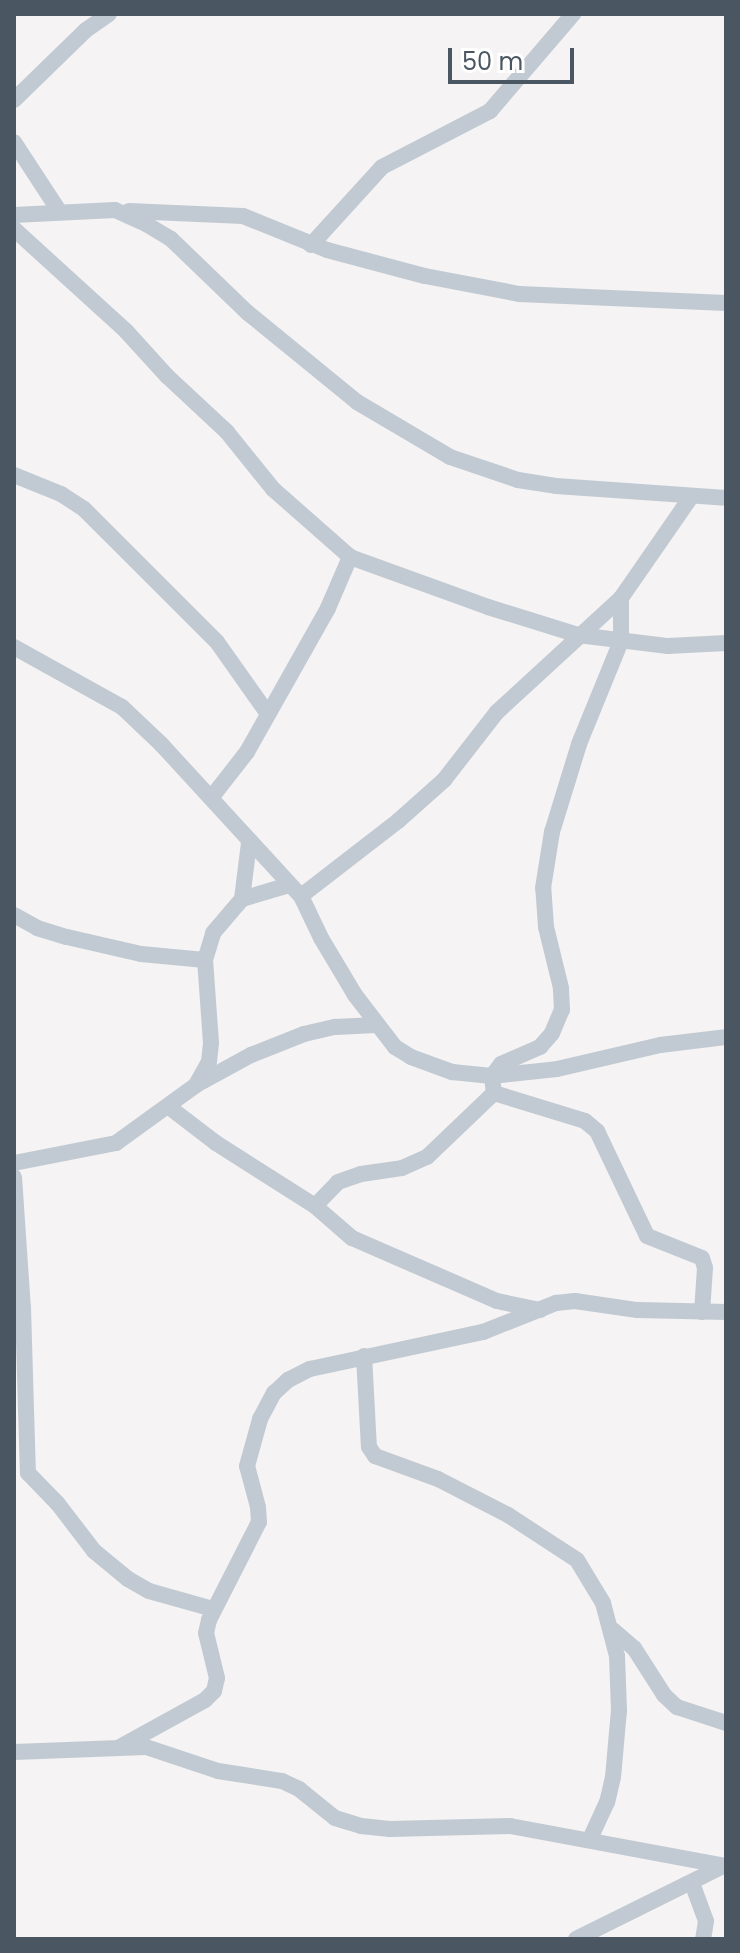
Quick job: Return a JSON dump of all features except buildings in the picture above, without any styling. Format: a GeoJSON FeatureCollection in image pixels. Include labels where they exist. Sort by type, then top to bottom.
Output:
{"type":"FeatureCollection","features":[{"type":"Feature","properties":{"kind":"street"},"geometry":{"type":"LineString","coordinates":[[14,100],[86,30],[109,14]]}},
{"type":"Feature","properties":{"kind":"street"},"geometry":{"type":"LineString","coordinates":[[311,245],[382,167],[490,111],[573,14]]}},
{"type":"Feature","properties":{"kind":"street"},"geometry":{"type":"LineString","coordinates":[[14,142],[59,211]]}},
{"type":"Feature","properties":{"kind":"street"},"geometry":{"type":"LineString","coordinates":[[115,210],[171,239],[248,313],[357,402],[450,457],[518,480],[556,486],[726,498]]}},
{"type":"Feature","properties":{"kind":"street"},"geometry":{"type":"LineString","coordinates":[[14,215],[115,210],[243,216],[311,245],[425,276],[519,294],[726,303]]}},
{"type":"Feature","properties":{"kind":"street"},"geometry":{"type":"LineString","coordinates":[[14,229],[126,331],[167,376],[227,432],[273,489],[350,557],[488,607],[578,635],[668,646],[726,643]]}},
{"type":"Feature","properties":{"kind":"street"},"geometry":{"type":"LineString","coordinates":[[14,475],[61,494],[84,509],[217,642],[268,714]]}},
{"type":"Feature","properties":{"kind":"street"},"geometry":{"type":"LineString","coordinates":[[242,899],[295,891],[343,867],[433,790],[464,758],[497,712],[621,598],[691,497]]}},
{"type":"Feature","properties":{"kind":"street"},"geometry":{"type":"LineString","coordinates":[[211,798],[247,752],[328,608],[350,557]]}},
{"type":"Feature","properties":{"kind":"street"},"geometry":{"type":"LineString","coordinates":[[315,1206],[338,1182],[361,1174],[402,1168],[427,1157],[493,1085],[501,1064],[540,1047],[552,1033],[562,1010],[561,988],[546,927],[543,888],[579,744],[621,641],[621,598]]}},
{"type":"Feature","properties":{"kind":"street"},"geometry":{"type":"LineString","coordinates":[[14,647],[122,707],[211,798],[295,891],[376,1025],[395,1047],[411,1057],[585,1121],[597,1131],[647,1236],[702,1258],[705,1268],[702,1312]]}},
{"type":"Feature","properties":{"kind":"street"},"geometry":{"type":"LineString","coordinates":[[196,1085],[209,1062],[211,1043],[205,960],[213,933],[242,899],[249,843]]}},
{"type":"Feature","properties":{"kind":"street"},"geometry":{"type":"LineString","coordinates":[[14,915],[37,928],[67,937],[141,954],[205,960]]}},
{"type":"Feature","properties":{"kind":"street"},"geometry":{"type":"LineString","coordinates":[[14,1163],[116,1143],[196,1085],[251,1055],[304,1034],[335,1027],[376,1025]]}},
{"type":"Feature","properties":{"kind":"street"},"geometry":{"type":"LineString","coordinates":[[493,1085],[660,1045],[726,1037]]}},
{"type":"Feature","properties":{"kind":"street"},"geometry":{"type":"LineString","coordinates":[[169,1107],[216,1143],[315,1206],[352,1238],[431,1275],[497,1301],[540,1310]]}},
{"type":"Feature","properties":{"kind":"street"},"geometry":{"type":"LineString","coordinates":[[14,1177],[23,1308],[21,1475],[58,1504],[94,1551],[128,1579],[149,1591],[213,1609]]}},
{"type":"Feature","properties":{"kind":"street"},"geometry":{"type":"LineString","coordinates":[[118,1748],[205,1700],[214,1691],[217,1678],[206,1633],[213,1609],[252,1541],[259,1522],[247,1466],[260,1419],[274,1393],[288,1380],[310,1369],[483,1332],[556,1303],[575,1301],[637,1310],[726,1312]]}},
{"type":"Feature","properties":{"kind":"street"},"geometry":{"type":"LineString","coordinates":[[364,1356],[369,1447],[375,1456],[473,1495],[577,1560],[593,1583],[613,1630],[620,1679],[613,1777],[607,1802],[590,1839]]}},
{"type":"Feature","properties":{"kind":"street"},"geometry":{"type":"LineString","coordinates":[[613,1630],[634,1648],[664,1695],[677,1707],[726,1723]]}},
{"type":"Feature","properties":{"kind":"street"},"geometry":{"type":"LineString","coordinates":[[14,1752],[146,1747],[218,1771],[282,1781],[299,1789],[335,1818],[361,1826],[510,1826],[724,1866]]}},
{"type":"Feature","properties":{"kind":"street"},"geometry":{"type":"LineString","coordinates":[[576,1939],[724,1866]]}},
{"type":"Feature","properties":{"kind":"street"},"geometry":{"type":"LineString","coordinates":[[692,1883],[706,1921],[703,1939]]}}]}
